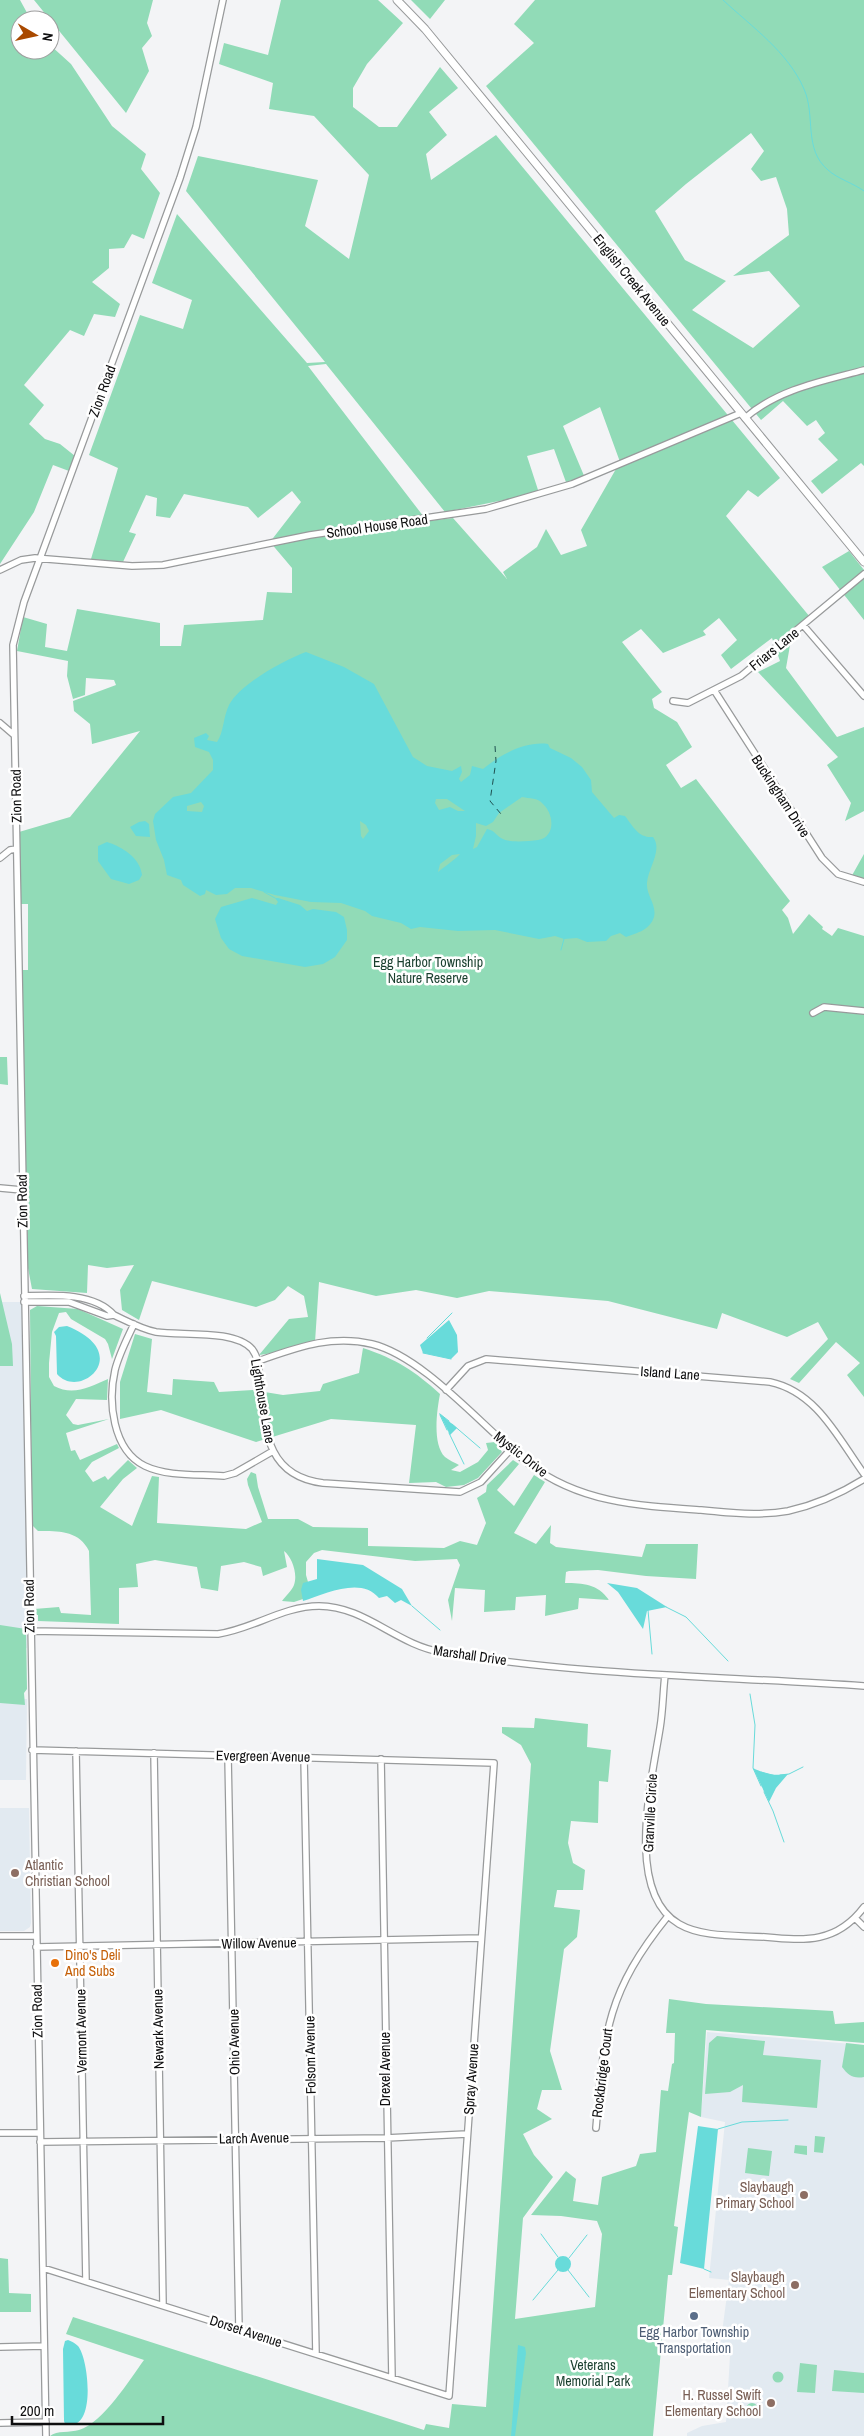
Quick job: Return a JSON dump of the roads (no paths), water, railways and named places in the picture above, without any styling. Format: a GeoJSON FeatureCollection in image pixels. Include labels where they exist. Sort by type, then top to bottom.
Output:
{"type":"FeatureCollection","features":[{"type":"Feature","properties":{"kind":"main road","name":"English Creek Avenue"},"geometry":{"type":"LineString","coordinates":[[397,0],[425,29],[864,562]]}},
{"type":"Feature","properties":{"kind":"street","name":"Zion Road"},"geometry":{"type":"LineString","coordinates":[[46,2436],[22,1190],[14,640],[19,617],[182,172],[194,135],[223,0]]}},
{"type":"Feature","properties":{"kind":"street","name":"School House Road"},"geometry":{"type":"LineString","coordinates":[[0,570],[25,559],[41,558],[123,565],[163,565],[310,536],[486,509],[572,484],[743,415],[796,389],[864,370]]}},
{"type":"Feature","properties":{"kind":"street","name":"Friars Lane"},"geometry":{"type":"LineString","coordinates":[[673,701],[688,703],[750,670],[864,574]]}},
{"type":"Feature","properties":{"kind":"street"},"geometry":{"type":"LineString","coordinates":[[803,625],[864,696]]}},
{"type":"Feature","properties":{"kind":"street","name":"Buckingham Drive"},"geometry":{"type":"LineString","coordinates":[[714,690],[822,858],[838,874],[864,882]]}},
{"type":"Feature","properties":{"kind":"street"},"geometry":{"type":"LineString","coordinates":[[0,723],[14,735]]}},
{"type":"Feature","properties":{"kind":"street"},"geometry":{"type":"LineString","coordinates":[[0,858],[16,848]]}},
{"type":"Feature","properties":{"kind":"street"},"geometry":{"type":"LineString","coordinates":[[813,1013],[824,1007],[864,1011]]}},
{"type":"Feature","properties":{"kind":"street"},"geometry":{"type":"LineString","coordinates":[[0,1188],[22,1190]]}},
{"type":"Feature","properties":{"kind":"street","name":"Lighthouse Lane"},"geometry":{"type":"LineString","coordinates":[[24,1299],[69,1302],[157,1332],[233,1338],[249,1346],[258,1361],[266,1433],[273,1451],[290,1471],[314,1482],[456,1493],[477,1486],[512,1449]]}},
{"type":"Feature","properties":{"kind":"street"},"geometry":{"type":"LineString","coordinates":[[134,1324],[118,1361],[112,1396],[116,1427],[123,1445],[133,1457],[143,1465],[155,1470],[224,1476],[235,1474],[273,1451]]}},
{"type":"Feature","properties":{"kind":"street","name":"Mystic Drive"},"geometry":{"type":"LineString","coordinates":[[258,1361],[318,1342],[355,1340],[398,1353],[446,1390],[539,1471],[573,1489],[600,1498],[637,1505],[746,1514],[773,1513],[820,1502],[864,1479]]}},
{"type":"Feature","properties":{"kind":"street","name":"Island Lane"},"geometry":{"type":"LineString","coordinates":[[446,1390],[468,1366],[486,1359],[770,1382],[787,1387],[812,1404],[864,1474]]}},
{"type":"Feature","properties":{"kind":"street","name":"Marshall Drive"},"geometry":{"type":"LineString","coordinates":[[30,1631],[218,1634],[246,1628],[292,1610],[325,1606],[355,1613],[406,1641],[437,1652],[595,1671],[864,1686]]}},
{"type":"Feature","properties":{"kind":"street","name":"Granville Circle"},"geometry":{"type":"LineString","coordinates":[[665,1675],[662,1718],[652,1778],[646,1842],[650,1883],[656,1900],[668,1916],[680,1925],[696,1931],[800,1940],[826,1936],[846,1927],[864,1907]]}},
{"type":"Feature","properties":{"kind":"street","name":"Evergreen Avenue"},"geometry":{"type":"LineString","coordinates":[[32,1750],[494,1763]]}},
{"type":"Feature","properties":{"kind":"street","name":"Vermont Avenue"},"geometry":{"type":"LineString","coordinates":[[76,1750],[86,2281]]}},
{"type":"Feature","properties":{"kind":"street","name":"Newark Avenue"},"geometry":{"type":"LineString","coordinates":[[154,1753],[163,2305]]}},
{"type":"Feature","properties":{"kind":"street","name":"Ohio Avenue"},"geometry":{"type":"LineString","coordinates":[[228,1756],[240,2329]]}},
{"type":"Feature","properties":{"kind":"street","name":"Folsom Avenue"},"geometry":{"type":"LineString","coordinates":[[304,1757],[316,2354]]}},
{"type":"Feature","properties":{"kind":"street","name":"Drexel Avenue"},"geometry":{"type":"LineString","coordinates":[[381,1759],[385,1940],[386,2138],[392,2378]]}},
{"type":"Feature","properties":{"kind":"street","name":"Spray Avenue"},"geometry":{"type":"LineString","coordinates":[[448,2396],[494,1763]]}},
{"type":"Feature","properties":{"kind":"street","name":"Rockbridge Court"},"geometry":{"type":"LineString","coordinates":[[596,2128],[603,2049],[613,2006],[632,1966],[668,1916]]}},
{"type":"Feature","properties":{"kind":"street"},"geometry":{"type":"LineString","coordinates":[[855,1918],[864,1927]]}},
{"type":"Feature","properties":{"kind":"street"},"geometry":{"type":"LineString","coordinates":[[0,1936],[36,1936]]}},
{"type":"Feature","properties":{"kind":"street","name":"Willow Avenue"},"geometry":{"type":"LineString","coordinates":[[36,1947],[481,1938]]}},
{"type":"Feature","properties":{"kind":"street"},"geometry":{"type":"LineString","coordinates":[[0,2133],[40,2133]]}},
{"type":"Feature","properties":{"kind":"street","name":"Larch Avenue"},"geometry":{"type":"LineString","coordinates":[[40,2142],[236,2138],[386,2138],[467,2134]]}},
{"type":"Feature","properties":{"kind":"street","name":"Dorset Avenue"},"geometry":{"type":"LineString","coordinates":[[43,2268],[448,2396]]}},
{"type":"Feature","properties":{"kind":"street"},"geometry":{"type":"LineString","coordinates":[[0,2347],[44,2346]]}},
{"type":"Feature","properties":{"kind":"street"},"geometry":{"type":"LineString","coordinates":[[0,2423],[46,2422]]}},
{"type":"Feature","properties":{"kind":"water"},"geometry":{"type":"Polygon","coordinates":[[[306,652],[344,667],[374,684],[413,757],[427,766],[452,771],[461,766],[462,772],[459,779],[461,782],[470,775],[472,766],[483,769],[505,754],[530,745],[548,744],[550,748],[571,758],[582,767],[591,780],[592,792],[614,818],[619,815],[625,816],[640,834],[653,837],[656,842],[656,853],[647,883],[655,913],[649,925],[643,930],[626,937],[620,933],[611,936],[606,941],[587,942],[577,938],[564,939],[555,936],[539,939],[495,930],[458,931],[420,927],[411,929],[401,923],[372,916],[365,911],[341,903],[311,902],[251,888],[235,888],[227,894],[216,895],[206,890],[205,894],[200,896],[183,885],[181,880],[167,875],[164,860],[156,840],[153,821],[155,814],[173,797],[191,793],[213,770],[213,760],[209,752],[195,747],[194,738],[206,733],[209,736],[207,740],[217,742],[229,705],[235,697],[252,681],[306,652]],[[522,797],[499,813],[493,822],[486,826],[476,823],[473,849],[477,847],[487,829],[503,839],[515,841],[538,840],[548,835],[550,830],[551,819],[547,808],[536,799],[522,797]],[[436,799],[435,803],[439,810],[450,807],[458,811],[465,811],[447,799],[436,799]],[[201,802],[187,806],[187,811],[202,812],[204,806],[201,802]],[[360,821],[361,836],[363,839],[369,831],[366,825],[360,821]],[[460,854],[452,855],[440,864],[438,872],[460,854]]]}},
{"type":"Feature","properties":{"kind":"water"},"geometry":{"type":"Polygon","coordinates":[[[145,821],[149,824],[150,837],[136,836],[130,827],[145,821]]]}},
{"type":"Feature","properties":{"kind":"water"},"geometry":{"type":"Polygon","coordinates":[[[107,842],[119,847],[134,858],[141,869],[142,875],[139,880],[129,884],[111,879],[98,861],[98,846],[107,842]]]}},
{"type":"Feature","properties":{"kind":"water"},"geometry":{"type":"Polygon","coordinates":[[[252,898],[276,905],[278,902],[275,898],[278,898],[300,905],[307,911],[313,909],[336,912],[344,917],[347,940],[335,957],[323,964],[305,967],[242,956],[229,949],[221,938],[215,919],[221,907],[252,898]]]}},
{"type":"Feature","properties":{"kind":"water"},"geometry":{"type":"Polygon","coordinates":[[[449,1320],[457,1335],[458,1352],[451,1359],[423,1353],[420,1345],[449,1320]]]}},
{"type":"Feature","properties":{"kind":"water"},"geometry":{"type":"Polygon","coordinates":[[[67,1326],[87,1337],[97,1349],[100,1360],[96,1370],[88,1378],[78,1382],[67,1381],[57,1374],[56,1336],[54,1332],[59,1327],[67,1326]]]}},
{"type":"Feature","properties":{"kind":"water"},"geometry":{"type":"Polygon","coordinates":[[[439,1413],[457,1428],[450,1435],[439,1413]]]}},
{"type":"Feature","properties":{"kind":"water"},"geometry":{"type":"Polygon","coordinates":[[[317,1559],[363,1565],[402,1589],[412,1606],[401,1600],[395,1603],[387,1596],[379,1598],[363,1588],[353,1587],[332,1591],[303,1601],[301,1590],[303,1583],[317,1579],[317,1559]]]}},
{"type":"Feature","properties":{"kind":"water"},"geometry":{"type":"Polygon","coordinates":[[[607,1583],[637,1588],[667,1607],[647,1611],[643,1629],[618,1592],[607,1583]]]}},
{"type":"Feature","properties":{"kind":"water"},"geometry":{"type":"Polygon","coordinates":[[[753,1768],[770,1774],[788,1774],[776,1788],[769,1802],[753,1768]]]}},
{"type":"Feature","properties":{"kind":"water"},"geometry":{"type":"Polygon","coordinates":[[[698,2126],[718,2129],[704,2269],[680,2263],[698,2126]]]}},
{"type":"Feature","properties":{"kind":"water"},"geometry":{"type":"Polygon","coordinates":[[[560,2256],[566,2256],[571,2261],[569,2270],[560,2272],[555,2267],[555,2261],[560,2256]]]}},
{"type":"Feature","properties":{"kind":"water"},"geometry":{"type":"Polygon","coordinates":[[[68,2340],[78,2346],[82,2353],[87,2379],[88,2394],[86,2407],[82,2418],[75,2424],[65,2424],[64,2421],[63,2349],[65,2341],[68,2340]]]}},
{"type":"Feature","properties":{"kind":"water"},"geometry":{"type":"Polygon","coordinates":[[[518,2345],[525,2347],[526,2353],[515,2436],[511,2436],[518,2345]]]}},
{"type":"Feature","properties":{"kind":"waterway"},"geometry":{"type":"LineString","coordinates":[[723,0],[779,52],[797,76],[807,99],[815,152],[820,162],[832,173],[864,191]]}},
{"type":"Feature","properties":{"kind":"waterway"},"geometry":{"type":"LineString","coordinates":[[264,892],[275,898]]}},
{"type":"Feature","properties":{"kind":"waterway"},"geometry":{"type":"LineString","coordinates":[[561,950],[564,939]]}},
{"type":"Feature","properties":{"kind":"waterway"},"geometry":{"type":"LineString","coordinates":[[427,1338],[452,1313]]}},
{"type":"Feature","properties":{"kind":"waterway"},"geometry":{"type":"LineString","coordinates":[[423,1353],[451,1359]]}},
{"type":"Feature","properties":{"kind":"waterway"},"geometry":{"type":"LineString","coordinates":[[440,1414],[449,1421]]}},
{"type":"Feature","properties":{"kind":"waterway"},"geometry":{"type":"LineString","coordinates":[[440,1415],[447,1430]]}},
{"type":"Feature","properties":{"kind":"waterway"},"geometry":{"type":"LineString","coordinates":[[452,1424],[480,1448]]}},
{"type":"Feature","properties":{"kind":"waterway"},"geometry":{"type":"LineString","coordinates":[[449,1433],[464,1464]]}},
{"type":"Feature","properties":{"kind":"waterway"},"geometry":{"type":"LineString","coordinates":[[412,1606],[440,1630]]}},
{"type":"Feature","properties":{"kind":"waterway"},"geometry":{"type":"LineString","coordinates":[[666,1607],[686,1617],[728,1661]]}},
{"type":"Feature","properties":{"kind":"waterway"},"geometry":{"type":"LineString","coordinates":[[648,1610],[652,1654]]}},
{"type":"Feature","properties":{"kind":"waterway"},"geometry":{"type":"LineString","coordinates":[[750,1694],[755,1725],[753,1768],[761,1786]]}},
{"type":"Feature","properties":{"kind":"waterway"},"geometry":{"type":"LineString","coordinates":[[780,1775],[789,1774],[803,1767]]}},
{"type":"Feature","properties":{"kind":"waterway"},"geometry":{"type":"LineString","coordinates":[[761,1772],[776,1776]]}},
{"type":"Feature","properties":{"kind":"waterway"},"geometry":{"type":"LineString","coordinates":[[764,1792],[784,1842]]}},
{"type":"Feature","properties":{"kind":"waterway"},"geometry":{"type":"LineString","coordinates":[[718,2129],[742,2122],[788,2120]]}},
{"type":"Feature","properties":{"kind":"waterway"},"geometry":{"type":"LineString","coordinates":[[541,2234],[558,2257]]}},
{"type":"Feature","properties":{"kind":"waterway"},"geometry":{"type":"LineString","coordinates":[[569,2258],[587,2235]]}},
{"type":"Feature","properties":{"kind":"waterway"},"geometry":{"type":"LineString","coordinates":[[704,2269],[711,2272]]}},
{"type":"Feature","properties":{"kind":"waterway"},"geometry":{"type":"LineString","coordinates":[[533,2300],[558,2270]]}},
{"type":"Feature","properties":{"kind":"waterway"},"geometry":{"type":"LineString","coordinates":[[568,2270],[589,2297]]}},
{"type":"Feature","properties":{"kind":"place","name":"Atlantic Christian School"},"geometry":{"type":"Point","coordinates":[15,1873]}},
{"type":"Feature","properties":{"kind":"place","name":"Dino's Deli And Subs"},"geometry":{"type":"Point","coordinates":[55,1963]}},
{"type":"Feature","properties":{"kind":"place","name":"Slaybaugh Primary School"},"geometry":{"type":"Point","coordinates":[804,2195]}},
{"type":"Feature","properties":{"kind":"place","name":"Slaybaugh Elementary School"},"geometry":{"type":"Point","coordinates":[795,2285]}},
{"type":"Feature","properties":{"kind":"place","name":"Egg Harbor Township Transportation"},"geometry":{"type":"Point","coordinates":[694,2316]}},
{"type":"Feature","properties":{"kind":"place","name":"H. Russel Swift Elementary School"},"geometry":{"type":"Point","coordinates":[771,2403]}},
{"type":"Feature","properties":{"kind":"park label","name":"Egg Harbor Township Nature Reserve"},"geometry":{"type":"Point","coordinates":[428,970]}},
{"type":"Feature","properties":{"kind":"park label","name":"Veterans Memorial Park"},"geometry":{"type":"Point","coordinates":[593,2374]}}]}
